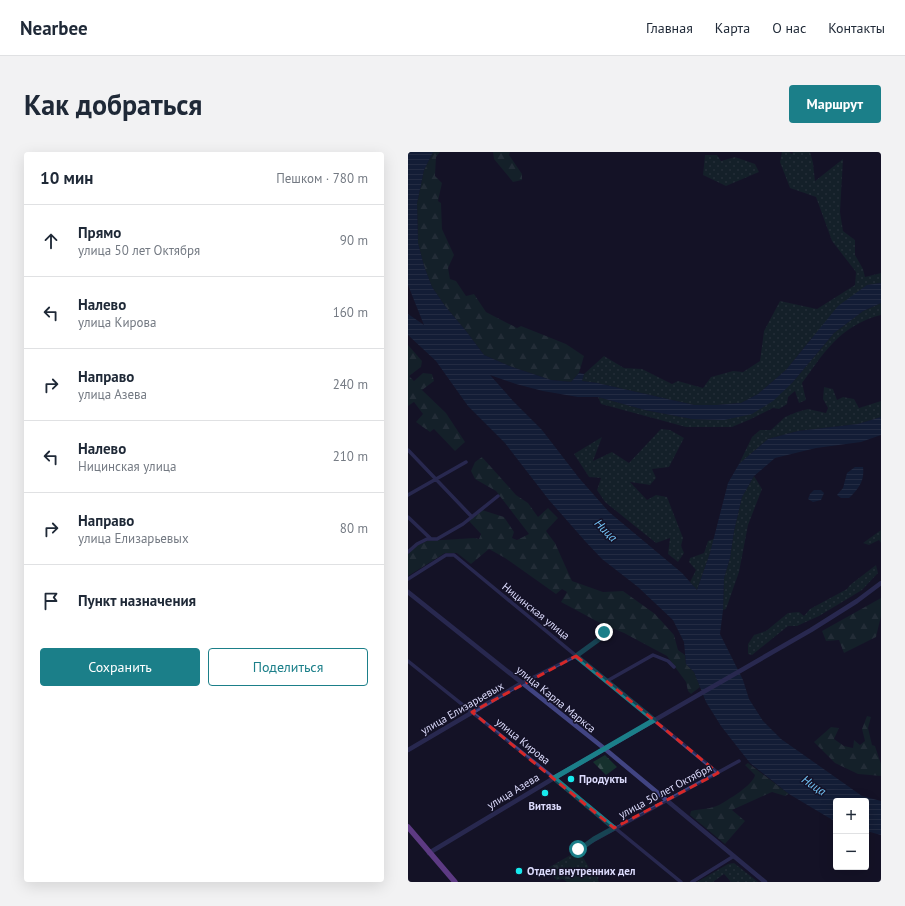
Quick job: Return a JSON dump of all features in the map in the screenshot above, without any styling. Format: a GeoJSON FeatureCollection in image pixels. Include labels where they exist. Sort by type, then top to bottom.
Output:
{"type":"FeatureCollection","features":[{"type":"Feature","properties":{"kind":"main road"},"geometry":{"type":"LineString","coordinates":[[408,826],[429,853],[455,882]]}},
{"type":"Feature","properties":{"kind":"street"},"geometry":{"type":"LineString","coordinates":[[408,450],[472,517]]}},
{"type":"Feature","properties":{"kind":"street"},"geometry":{"type":"LineString","coordinates":[[408,495],[466,462]]}},
{"type":"Feature","properties":{"kind":"street"},"geometry":{"type":"LineString","coordinates":[[408,552],[417,544],[427,539],[438,539],[463,524],[498,496]]}},
{"type":"Feature","properties":{"kind":"street"},"geometry":{"type":"LineString","coordinates":[[408,517],[431,539]]}},
{"type":"Feature","properties":{"kind":"street","name":"Ницинская улица"},"geometry":{"type":"LineString","coordinates":[[408,579],[446,555],[454,555],[545,632],[608,681],[718,773]]}},
{"type":"Feature","properties":{"kind":"street","name":"улица Азева"},"geometry":{"type":"LineString","coordinates":[[429,853],[554,778],[857,601],[881,583]]}},
{"type":"Feature","properties":{"kind":"street","name":"улица Карла Маркса"},"geometry":{"type":"LineString","coordinates":[[408,592],[605,749],[765,882]]}},
{"type":"Feature","properties":{"kind":"street","name":"улица Елизарьевых"},"geometry":{"type":"LineString","coordinates":[[408,750],[522,683],[576,656],[598,640],[605,631]]}},
{"type":"Feature","properties":{"kind":"street"},"geometry":{"type":"LineString","coordinates":[[608,681],[653,655],[668,661],[674,667]]}},
{"type":"Feature","properties":{"kind":"street","name":"улица Кирова"},"geometry":{"type":"LineString","coordinates":[[408,662],[554,778],[681,882]]}},
{"type":"Feature","properties":{"kind":"street","name":"улица 50 лет Октября"},"geometry":{"type":"LineString","coordinates":[[578,849],[739,761]]}},
{"type":"Feature","properties":{"kind":"street"},"geometry":{"type":"LineString","coordinates":[[692,882],[734,856]]}},
{"type":"Feature","properties":{"kind":"highlighted area"},"geometry":{"type":"Polygon","coordinates":[[[576,656],[718,773],[614,828],[472,712],[576,656]]]}},
{"type":"Feature","properties":{"kind":"green space"},"geometry":{"type":"Polygon","coordinates":[[[433,152],[440,152],[436,157],[435,176],[442,183],[438,201],[441,203],[442,229],[454,255],[448,268],[450,279],[456,281],[466,296],[474,294],[486,312],[517,328],[521,326],[566,344],[584,356],[579,373],[571,382],[551,380],[512,367],[484,355],[445,306],[432,287],[424,266],[418,243],[417,203],[424,170],[433,152]]]}},
{"type":"Feature","properties":{"kind":"green space"},"geometry":{"type":"Polygon","coordinates":[[[493,152],[510,152],[509,155],[522,174],[522,180],[513,182],[494,159],[493,152]]]}},
{"type":"Feature","properties":{"kind":"green space"},"geometry":{"type":"Polygon","coordinates":[[[782,152],[789,152],[792,154],[793,152],[810,152],[815,181],[843,159],[840,212],[843,231],[855,240],[855,255],[863,269],[865,277],[881,273],[881,283],[867,285],[811,339],[786,370],[758,394],[741,403],[694,405],[582,381],[584,374],[604,356],[624,368],[642,369],[672,384],[678,381],[703,388],[711,377],[733,371],[743,372],[760,361],[764,331],[780,301],[817,309],[855,285],[856,272],[832,241],[816,197],[790,188],[780,162],[782,152]]]}},
{"type":"Feature","properties":{"kind":"green space"},"geometry":{"type":"Polygon","coordinates":[[[705,155],[717,155],[721,161],[735,157],[755,164],[759,172],[726,186],[703,175],[705,155]]]}},
{"type":"Feature","properties":{"kind":"green space"},"geometry":{"type":"Polygon","coordinates":[[[881,303],[881,315],[861,322],[849,329],[838,338],[821,358],[802,383],[806,400],[799,403],[795,391],[788,397],[787,404],[779,409],[773,408],[732,427],[686,427],[601,404],[598,397],[645,410],[692,419],[724,420],[792,383],[834,333],[863,311],[881,303]]]}},
{"type":"Feature","properties":{"kind":"green space"},"geometry":{"type":"Polygon","coordinates":[[[408,345],[422,361],[421,367],[409,376],[414,381],[423,373],[432,374],[434,381],[422,390],[446,413],[465,442],[455,451],[434,429],[430,432],[416,422],[423,414],[414,402],[408,406],[408,345]]]}},
{"type":"Feature","properties":{"kind":"green space"},"geometry":{"type":"Polygon","coordinates":[[[824,387],[833,389],[837,400],[843,397],[854,399],[859,408],[881,401],[881,417],[858,424],[798,431],[768,439],[739,464],[752,437],[760,430],[771,430],[785,417],[808,409],[826,413],[828,408],[823,399],[824,387]]]}},
{"type":"Feature","properties":{"kind":"green space"},"geometry":{"type":"Polygon","coordinates":[[[661,429],[670,430],[684,438],[669,467],[652,469],[656,478],[650,485],[630,482],[647,500],[656,495],[667,497],[683,538],[681,546],[684,553],[678,562],[668,554],[670,538],[656,543],[605,502],[597,490],[601,478],[589,477],[574,454],[602,437],[593,461],[612,452],[629,463],[661,429]]]}},
{"type":"Feature","properties":{"kind":"green space"},"geometry":{"type":"Polygon","coordinates":[[[482,457],[516,495],[528,503],[538,517],[548,508],[558,518],[546,531],[555,543],[572,581],[603,592],[623,591],[655,614],[674,635],[678,650],[685,655],[686,664],[694,672],[700,687],[691,694],[688,691],[686,682],[667,656],[561,602],[567,592],[562,589],[556,594],[505,558],[489,549],[471,564],[457,553],[445,553],[408,576],[408,554],[418,545],[427,541],[479,539],[481,534],[469,521],[482,510],[504,517],[514,532],[512,538],[517,540],[529,534],[496,491],[475,479],[471,471],[475,462],[482,457]]]}},
{"type":"Feature","properties":{"kind":"green space"},"geometry":{"type":"Polygon","coordinates":[[[754,476],[762,489],[748,525],[739,572],[726,609],[723,610],[724,578],[730,558],[734,531],[742,497],[754,476]]]}},
{"type":"Feature","properties":{"kind":"green space"},"geometry":{"type":"Polygon","coordinates":[[[881,530],[881,543],[879,540],[869,545],[863,543],[881,530]]]}},
{"type":"Feature","properties":{"kind":"green space"},"geometry":{"type":"Polygon","coordinates":[[[714,539],[697,590],[690,582],[696,570],[689,562],[690,558],[704,553],[708,541],[714,539]]]}},
{"type":"Feature","properties":{"kind":"green space"},"geometry":{"type":"Polygon","coordinates":[[[876,565],[878,573],[862,590],[819,616],[797,626],[788,626],[752,655],[748,654],[748,644],[754,635],[766,631],[788,613],[799,612],[804,616],[810,609],[847,589],[876,565]]]}},
{"type":"Feature","properties":{"kind":"green space"},"geometry":{"type":"Polygon","coordinates":[[[881,598],[881,616],[876,637],[844,653],[839,640],[826,641],[822,631],[881,598]]]}},
{"type":"Feature","properties":{"kind":"green space"},"geometry":{"type":"Polygon","coordinates":[[[867,716],[871,717],[868,728],[872,745],[875,746],[881,764],[881,776],[858,774],[835,763],[814,742],[831,727],[839,728],[834,739],[844,746],[853,748],[854,740],[860,745],[865,741],[862,729],[867,716]]]}},
{"type":"Feature","properties":{"kind":"green space"},"geometry":{"type":"Polygon","coordinates":[[[605,755],[617,767],[606,775],[593,762],[605,755]]]}},
{"type":"Feature","properties":{"kind":"green space"},"geometry":{"type":"Polygon","coordinates":[[[748,763],[789,794],[785,796],[772,792],[732,810],[745,821],[725,844],[690,815],[691,811],[719,805],[745,788],[755,775],[745,765],[748,763]]]}},
{"type":"Feature","properties":{"kind":"green space"},"geometry":{"type":"Polygon","coordinates":[[[578,850],[580,863],[576,863],[573,869],[573,874],[579,878],[587,879],[589,882],[569,882],[566,877],[563,876],[556,878],[550,871],[551,867],[559,864],[562,867],[565,863],[569,863],[574,851],[578,850]]]}},
{"type":"Feature","properties":{"kind":"green space"},"geometry":{"type":"Polygon","coordinates":[[[579,850],[592,873],[599,870],[599,882],[567,882],[563,879],[557,880],[551,875],[548,868],[579,850]]]}},
{"type":"Feature","properties":{"kind":"green space"},"geometry":{"type":"Polygon","coordinates":[[[734,863],[758,882],[731,882],[724,874],[713,882],[697,882],[728,864],[734,863]]]}},
{"type":"Feature","properties":{"kind":"water","name":"Ница"},"geometry":{"type":"Polygon","coordinates":[[[409,152],[433,152],[424,170],[417,203],[418,243],[424,266],[432,287],[445,306],[484,355],[512,367],[551,380],[571,382],[579,373],[584,374],[582,381],[694,405],[741,403],[758,394],[786,370],[838,306],[867,285],[881,283],[881,303],[863,311],[834,333],[792,383],[773,401],[752,414],[724,420],[692,419],[645,410],[598,397],[578,397],[543,391],[490,375],[542,430],[579,478],[609,512],[682,573],[697,590],[710,553],[728,483],[739,464],[768,439],[798,431],[858,424],[881,417],[881,435],[861,442],[816,448],[775,458],[754,476],[742,497],[734,531],[730,558],[724,578],[723,610],[720,634],[743,680],[749,699],[763,721],[781,739],[862,796],[881,801],[881,835],[869,832],[869,798],[833,798],[833,820],[789,794],[750,763],[721,726],[706,702],[694,672],[686,664],[684,642],[673,620],[638,587],[602,559],[585,541],[549,500],[505,443],[468,406],[436,361],[408,335],[408,314],[424,325],[408,285],[409,152]]]}},
{"type":"Feature","properties":{"kind":"water"},"geometry":{"type":"Polygon","coordinates":[[[855,467],[863,467],[862,481],[849,498],[841,498],[837,495],[843,488],[847,473],[855,467]]]}},
{"type":"Feature","properties":{"kind":"water"},"geometry":{"type":"Polygon","coordinates":[[[814,490],[821,490],[824,493],[821,500],[813,502],[808,499],[814,490]]]}},
{"type":"Feature","properties":{"kind":"place","name":"Продукты"},"geometry":{"type":"Point","coordinates":[571,779]}},
{"type":"Feature","properties":{"kind":"place","name":"Витязь"},"geometry":{"type":"Point","coordinates":[545,793]}},
{"type":"Feature","properties":{"kind":"place","name":"Отдел внутренних дел"},"geometry":{"type":"Point","coordinates":[519,871]}},
{"type":"Feature","properties":{"kind":"route"},"geometry":{"type":"LineString","coordinates":[[578,849],[614,828],[554,778],[654,720],[576,656],[598,640],[604,632]]}}]}
